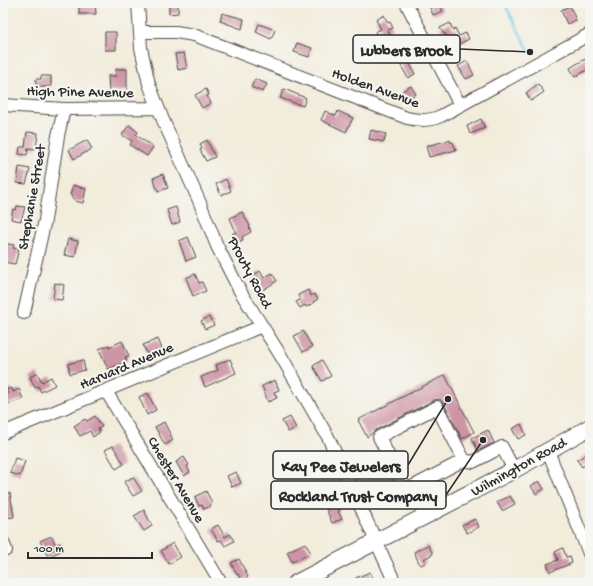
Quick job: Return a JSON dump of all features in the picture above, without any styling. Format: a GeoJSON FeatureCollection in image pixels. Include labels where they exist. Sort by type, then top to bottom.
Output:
{"type":"FeatureCollection","features":[{"type":"Feature","properties":{"kind":"main road","name":"Wilmington Road"},"geometry":{"type":"LineString","coordinates":[[296,583],[514,470],[590,427]]}},
{"type":"Feature","properties":{"kind":"street","name":"Prouty Road"},"geometry":{"type":"LineString","coordinates":[[138,3],[144,63],[158,108],[224,262],[328,437],[396,583]]}},
{"type":"Feature","properties":{"kind":"street"},"geometry":{"type":"LineString","coordinates":[[406,3],[460,105]]}},
{"type":"Feature","properties":{"kind":"street","name":"Holden Avenue"},"geometry":{"type":"LineString","coordinates":[[140,32],[176,32],[194,35],[412,119],[420,120],[433,119],[590,34]]}},
{"type":"Feature","properties":{"kind":"street","name":"High Pine Avenue"},"geometry":{"type":"LineString","coordinates":[[3,105],[64,109],[158,108]]}},
{"type":"Feature","properties":{"kind":"street","name":"Stephanie Street"},"geometry":{"type":"LineString","coordinates":[[24,313],[45,220],[58,136],[64,109]]}},
{"type":"Feature","properties":{"kind":"street","name":"Harvard Avenue"},"geometry":{"type":"LineString","coordinates":[[3,434],[262,326]]}},
{"type":"Feature","properties":{"kind":"street","name":"Chester Avenue"},"geometry":{"type":"LineString","coordinates":[[106,391],[221,583]]}},
{"type":"Feature","properties":{"kind":"street"},"geometry":{"type":"LineString","coordinates":[[464,460],[437,407],[379,438],[406,490],[464,460],[473,462],[502,446],[514,470]]}},
{"type":"Feature","properties":{"kind":"street"},"geometry":{"type":"LineString","coordinates":[[548,451],[590,556]]}},
{"type":"Feature","properties":{"kind":"building"},"geometry":{"type":"Polygon","coordinates":[[[79,3],[95,3],[96,14],[79,14],[79,3]]]}},
{"type":"Feature","properties":{"kind":"building"},"geometry":{"type":"Polygon","coordinates":[[[169,3],[178,3],[178,13],[169,14],[169,3]]]}},
{"type":"Feature","properties":{"kind":"building"},"geometry":{"type":"Polygon","coordinates":[[[428,3],[439,3],[443,11],[433,15],[428,3]]]}},
{"type":"Feature","properties":{"kind":"building"},"geometry":{"type":"Polygon","coordinates":[[[570,6],[576,20],[567,24],[561,10],[570,6]]]}},
{"type":"Feature","properties":{"kind":"building"},"geometry":{"type":"Polygon","coordinates":[[[222,13],[244,19],[242,29],[220,21],[222,13]]]}},
{"type":"Feature","properties":{"kind":"building"},"geometry":{"type":"Polygon","coordinates":[[[384,15],[388,23],[390,22],[393,28],[388,30],[390,35],[385,38],[383,35],[378,38],[375,32],[381,29],[376,20],[384,15]]]}},
{"type":"Feature","properties":{"kind":"building"},"geometry":{"type":"Polygon","coordinates":[[[450,23],[453,30],[455,28],[459,36],[466,33],[469,39],[453,47],[445,33],[444,34],[440,28],[450,23]]]}},
{"type":"Feature","properties":{"kind":"building"},"geometry":{"type":"Polygon","coordinates":[[[259,24],[275,30],[271,39],[256,32],[259,24]]]}},
{"type":"Feature","properties":{"kind":"building"},"geometry":{"type":"Polygon","coordinates":[[[105,32],[116,32],[116,50],[105,50],[105,32]]]}},
{"type":"Feature","properties":{"kind":"building"},"geometry":{"type":"Polygon","coordinates":[[[297,43],[312,48],[309,57],[294,52],[297,43]]]}},
{"type":"Feature","properties":{"kind":"building"},"geometry":{"type":"Polygon","coordinates":[[[184,53],[187,68],[178,70],[175,54],[184,53]]]}},
{"type":"Feature","properties":{"kind":"building"},"geometry":{"type":"Polygon","coordinates":[[[585,59],[590,68],[575,77],[570,68],[585,59]]]}},
{"type":"Feature","properties":{"kind":"building"},"geometry":{"type":"Polygon","coordinates":[[[408,60],[415,74],[408,78],[400,64],[408,60]]]}},
{"type":"Feature","properties":{"kind":"building"},"geometry":{"type":"Polygon","coordinates":[[[467,61],[474,75],[466,79],[458,66],[467,61]]]}},
{"type":"Feature","properties":{"kind":"building"},"geometry":{"type":"Polygon","coordinates":[[[116,69],[127,69],[127,91],[109,91],[108,76],[116,76],[116,69]]]}},
{"type":"Feature","properties":{"kind":"building"},"geometry":{"type":"Polygon","coordinates":[[[41,76],[51,76],[51,87],[36,87],[36,79],[41,79],[41,76]]]}},
{"type":"Feature","properties":{"kind":"building"},"geometry":{"type":"Polygon","coordinates":[[[255,79],[267,84],[263,92],[251,87],[255,79]]]}},
{"type":"Feature","properties":{"kind":"building"},"geometry":{"type":"Polygon","coordinates":[[[538,84],[544,92],[531,101],[526,93],[538,84]]]}},
{"type":"Feature","properties":{"kind":"building"},"geometry":{"type":"Polygon","coordinates":[[[411,86],[416,94],[407,99],[402,91],[411,86]]]}},
{"type":"Feature","properties":{"kind":"building"},"geometry":{"type":"Polygon","coordinates":[[[206,89],[209,95],[207,96],[211,103],[202,108],[195,95],[206,89]]]}},
{"type":"Feature","properties":{"kind":"building"},"geometry":{"type":"Polygon","coordinates":[[[284,89],[306,98],[303,106],[280,98],[284,89]]]}},
{"type":"Feature","properties":{"kind":"building"},"geometry":{"type":"Polygon","coordinates":[[[325,111],[336,116],[338,111],[353,118],[346,132],[321,120],[325,111]]]}},
{"type":"Feature","properties":{"kind":"building"},"geometry":{"type":"Polygon","coordinates":[[[481,119],[485,128],[470,134],[467,126],[481,119]]]}},
{"type":"Feature","properties":{"kind":"building"},"geometry":{"type":"Polygon","coordinates":[[[129,125],[138,132],[136,135],[153,147],[147,156],[130,145],[132,141],[122,135],[129,125]]]}},
{"type":"Feature","properties":{"kind":"building"},"geometry":{"type":"Polygon","coordinates":[[[371,130],[386,134],[384,142],[369,139],[371,130]]]}},
{"type":"Feature","properties":{"kind":"building"},"geometry":{"type":"Polygon","coordinates":[[[27,132],[38,133],[36,149],[28,148],[27,155],[19,154],[20,147],[25,147],[27,132]]]}},
{"type":"Feature","properties":{"kind":"building"},"geometry":{"type":"Polygon","coordinates":[[[87,140],[92,149],[74,159],[69,150],[87,140]]]}},
{"type":"Feature","properties":{"kind":"building"},"geometry":{"type":"Polygon","coordinates":[[[207,140],[215,157],[206,161],[200,150],[202,149],[200,144],[207,140]]]}},
{"type":"Feature","properties":{"kind":"building"},"geometry":{"type":"Polygon","coordinates":[[[450,140],[450,142],[453,142],[456,150],[429,157],[426,146],[450,140]]]}},
{"type":"Feature","properties":{"kind":"building"},"geometry":{"type":"Polygon","coordinates":[[[19,167],[30,169],[26,184],[17,183],[19,167]]]}},
{"type":"Feature","properties":{"kind":"building"},"geometry":{"type":"Polygon","coordinates":[[[163,174],[168,188],[158,191],[153,178],[163,174]]]}},
{"type":"Feature","properties":{"kind":"building"},"geometry":{"type":"Polygon","coordinates":[[[226,179],[231,191],[221,195],[216,184],[226,179]]]}},
{"type":"Feature","properties":{"kind":"building"},"geometry":{"type":"Polygon","coordinates":[[[73,185],[86,189],[83,203],[75,201],[75,199],[70,195],[73,185]]]}},
{"type":"Feature","properties":{"kind":"building"},"geometry":{"type":"Polygon","coordinates":[[[17,206],[25,207],[21,221],[11,219],[13,209],[16,210],[17,206]]]}},
{"type":"Feature","properties":{"kind":"building"},"geometry":{"type":"Polygon","coordinates":[[[176,207],[180,222],[172,225],[167,210],[176,207]]]}},
{"type":"Feature","properties":{"kind":"building"},"geometry":{"type":"Polygon","coordinates":[[[242,212],[250,226],[251,232],[242,237],[243,240],[236,243],[232,234],[236,232],[230,218],[242,212]]]}},
{"type":"Feature","properties":{"kind":"building"},"geometry":{"type":"Polygon","coordinates":[[[188,237],[196,257],[186,261],[179,241],[188,237]]]}},
{"type":"Feature","properties":{"kind":"building"},"geometry":{"type":"Polygon","coordinates":[[[68,239],[78,241],[75,257],[64,255],[68,239]]]}},
{"type":"Feature","properties":{"kind":"building"},"geometry":{"type":"Polygon","coordinates":[[[3,243],[14,245],[13,248],[19,249],[15,264],[3,262],[3,243]]]}},
{"type":"Feature","properties":{"kind":"building"},"geometry":{"type":"Polygon","coordinates":[[[260,271],[264,278],[272,273],[277,281],[261,291],[252,276],[260,271]]]}},
{"type":"Feature","properties":{"kind":"building"},"geometry":{"type":"Polygon","coordinates":[[[195,274],[199,283],[202,282],[206,291],[193,296],[186,278],[195,274]]]}},
{"type":"Feature","properties":{"kind":"building"},"geometry":{"type":"Polygon","coordinates":[[[55,283],[64,285],[62,300],[53,299],[55,283]]]}},
{"type":"Feature","properties":{"kind":"building"},"geometry":{"type":"Polygon","coordinates":[[[308,290],[311,296],[314,294],[318,299],[306,307],[305,305],[300,308],[296,302],[300,300],[298,295],[308,290]]]}},
{"type":"Feature","properties":{"kind":"building"},"geometry":{"type":"Polygon","coordinates":[[[209,317],[214,325],[205,329],[201,321],[209,317]]]}},
{"type":"Feature","properties":{"kind":"building"},"geometry":{"type":"Polygon","coordinates":[[[303,331],[312,347],[303,352],[294,336],[303,331]]]}},
{"type":"Feature","properties":{"kind":"building"},"geometry":{"type":"Polygon","coordinates":[[[158,339],[162,349],[147,354],[143,345],[158,339]]]}},
{"type":"Feature","properties":{"kind":"building"},"geometry":{"type":"Polygon","coordinates":[[[122,341],[129,356],[125,357],[127,361],[108,369],[99,349],[109,345],[109,347],[122,341]]]}},
{"type":"Feature","properties":{"kind":"building"},"geometry":{"type":"Polygon","coordinates":[[[230,359],[236,373],[205,387],[201,377],[218,370],[216,365],[230,359]]]}},
{"type":"Feature","properties":{"kind":"building"},"geometry":{"type":"Polygon","coordinates":[[[83,360],[85,370],[70,374],[68,364],[83,360]]]}},
{"type":"Feature","properties":{"kind":"building"},"geometry":{"type":"Polygon","coordinates":[[[322,360],[331,376],[322,381],[313,366],[322,360]]]}},
{"type":"Feature","properties":{"kind":"building"},"geometry":{"type":"Polygon","coordinates":[[[37,373],[42,382],[51,377],[55,385],[41,392],[38,386],[35,388],[30,377],[37,373]]]}},
{"type":"Feature","properties":{"kind":"building"},"geometry":{"type":"Polygon","coordinates":[[[445,375],[474,432],[462,439],[440,399],[434,400],[376,430],[367,437],[358,420],[445,375]]]}},
{"type":"Feature","properties":{"kind":"building"},"geometry":{"type":"Polygon","coordinates":[[[275,380],[279,390],[274,392],[277,398],[268,402],[262,386],[275,380]]]}},
{"type":"Feature","properties":{"kind":"building"},"geometry":{"type":"Polygon","coordinates":[[[12,388],[13,392],[19,389],[23,399],[3,406],[3,396],[8,394],[6,390],[12,388]]]}},
{"type":"Feature","properties":{"kind":"building"},"geometry":{"type":"Polygon","coordinates":[[[148,393],[156,410],[147,415],[139,397],[148,393]]]}},
{"type":"Feature","properties":{"kind":"building"},"geometry":{"type":"Polygon","coordinates":[[[95,416],[102,427],[98,429],[100,432],[93,437],[90,431],[80,436],[74,426],[85,419],[87,421],[95,416]]]}},
{"type":"Feature","properties":{"kind":"building"},"geometry":{"type":"Polygon","coordinates":[[[290,417],[296,428],[288,432],[282,421],[290,417]]]}},
{"type":"Feature","properties":{"kind":"building"},"geometry":{"type":"Polygon","coordinates":[[[164,422],[173,440],[165,445],[155,427],[164,422]]]}},
{"type":"Feature","properties":{"kind":"building"},"geometry":{"type":"Polygon","coordinates":[[[521,424],[526,435],[518,439],[512,429],[521,424]]]}},
{"type":"Feature","properties":{"kind":"building"},"geometry":{"type":"Polygon","coordinates":[[[488,430],[494,443],[478,451],[472,438],[488,430]]]}},
{"type":"Feature","properties":{"kind":"building"},"geometry":{"type":"Polygon","coordinates":[[[113,446],[124,464],[116,469],[105,450],[113,446]]]}},
{"type":"Feature","properties":{"kind":"building"},"geometry":{"type":"Polygon","coordinates":[[[590,452],[590,463],[582,467],[577,460],[590,452]]]}},
{"type":"Feature","properties":{"kind":"building"},"geometry":{"type":"Polygon","coordinates":[[[184,457],[189,465],[187,466],[190,472],[184,476],[176,462],[184,457]]]}},
{"type":"Feature","properties":{"kind":"building"},"geometry":{"type":"Polygon","coordinates":[[[15,458],[25,461],[20,476],[10,473],[15,458]]]}},
{"type":"Feature","properties":{"kind":"building"},"geometry":{"type":"Polygon","coordinates":[[[236,472],[241,483],[232,487],[227,476],[236,472]]]}},
{"type":"Feature","properties":{"kind":"building"},"geometry":{"type":"Polygon","coordinates":[[[133,477],[142,491],[133,496],[124,482],[133,477]]]}},
{"type":"Feature","properties":{"kind":"building"},"geometry":{"type":"Polygon","coordinates":[[[539,481],[544,489],[536,494],[531,486],[539,481]]]}},
{"type":"Feature","properties":{"kind":"building"},"geometry":{"type":"Polygon","coordinates":[[[206,491],[212,503],[210,504],[211,506],[204,509],[202,505],[199,506],[195,497],[206,491]]]}},
{"type":"Feature","properties":{"kind":"building"},"geometry":{"type":"Polygon","coordinates":[[[330,492],[332,497],[334,496],[342,519],[332,523],[321,496],[330,492]]]}},
{"type":"Feature","properties":{"kind":"building"},"geometry":{"type":"Polygon","coordinates":[[[10,493],[14,517],[4,518],[3,494],[10,493]]]}},
{"type":"Feature","properties":{"kind":"building"},"geometry":{"type":"Polygon","coordinates":[[[510,496],[515,504],[502,511],[497,502],[510,496]]]}},
{"type":"Feature","properties":{"kind":"building"},"geometry":{"type":"Polygon","coordinates":[[[144,510],[152,526],[144,531],[134,516],[144,510]]]}},
{"type":"Feature","properties":{"kind":"building"},"geometry":{"type":"Polygon","coordinates":[[[475,519],[479,527],[467,533],[462,525],[475,519]]]}},
{"type":"Feature","properties":{"kind":"building"},"geometry":{"type":"Polygon","coordinates":[[[218,525],[225,537],[230,534],[234,541],[225,546],[221,540],[218,541],[211,529],[218,525]]]}},
{"type":"Feature","properties":{"kind":"building"},"geometry":{"type":"Polygon","coordinates":[[[52,537],[56,545],[60,543],[63,550],[52,555],[51,553],[47,555],[40,541],[52,537]]]}},
{"type":"Feature","properties":{"kind":"building"},"geometry":{"type":"Polygon","coordinates":[[[173,543],[181,557],[169,564],[161,551],[173,543]]]}},
{"type":"Feature","properties":{"kind":"building"},"geometry":{"type":"Polygon","coordinates":[[[305,543],[311,553],[292,562],[287,552],[305,543]]]}},
{"type":"Feature","properties":{"kind":"building"},"geometry":{"type":"Polygon","coordinates":[[[428,545],[433,554],[424,559],[426,563],[420,565],[414,552],[428,545]]]}},
{"type":"Feature","properties":{"kind":"building"},"geometry":{"type":"Polygon","coordinates":[[[563,548],[566,557],[570,556],[572,563],[550,572],[547,564],[558,560],[555,552],[563,548]]]}},
{"type":"Feature","properties":{"kind":"building"},"geometry":{"type":"Polygon","coordinates":[[[239,559],[248,577],[242,581],[231,563],[239,559]]]}},
{"type":"Feature","properties":{"kind":"building"},"geometry":{"type":"Polygon","coordinates":[[[370,572],[374,580],[367,583],[358,583],[356,578],[370,572]]]}},
{"type":"Feature","properties":{"kind":"waterway"},"geometry":{"type":"LineString","coordinates":[[504,3],[530,52]]}},
{"type":"Feature","properties":{"kind":"waterway"},"geometry":{"type":"LineString","coordinates":[[551,583],[555,582]]}},
{"type":"Feature","properties":{"kind":"place","name":"Lubbers Brook"},"geometry":{"type":"Point","coordinates":[530,52]}},
{"type":"Feature","properties":{"kind":"place","name":"Kay Pee Jewelers"},"geometry":{"type":"Point","coordinates":[448,399]}},
{"type":"Feature","properties":{"kind":"place","name":"Rockland Trust Company"},"geometry":{"type":"Point","coordinates":[483,440]}}]}
